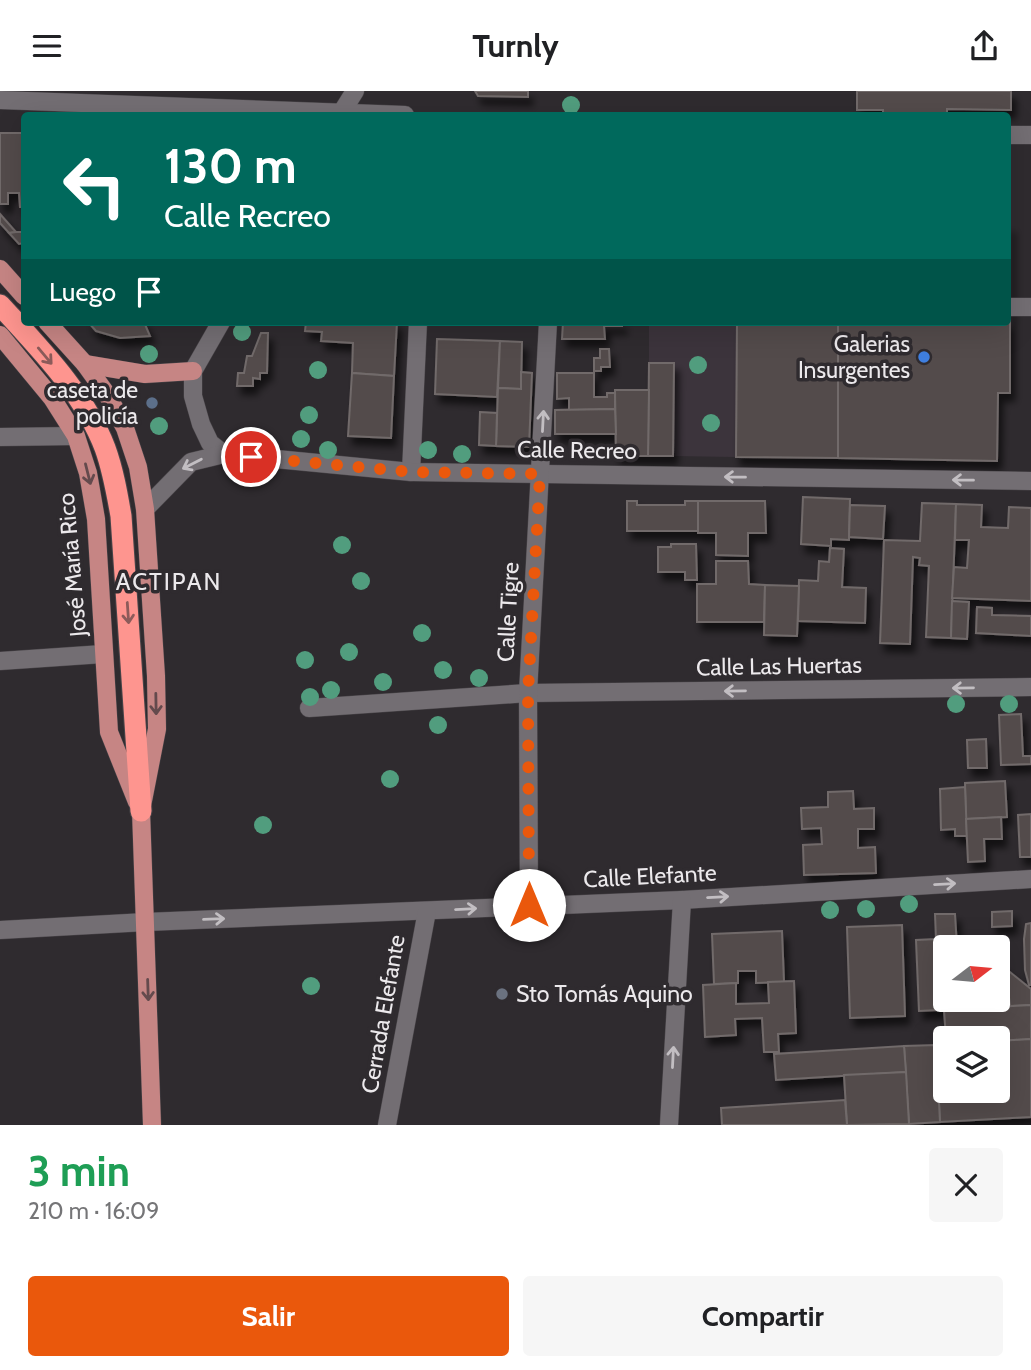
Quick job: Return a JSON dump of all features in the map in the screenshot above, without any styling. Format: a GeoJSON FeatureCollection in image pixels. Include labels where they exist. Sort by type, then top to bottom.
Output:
{"type":"FeatureCollection","features":[{"type":"Feature","properties":{"kind":"highway"},"geometry":{"type":"LineString","coordinates":[[0,305],[62,377],[87,413],[104,447],[114,477],[122,529],[141,811]]}},
{"type":"Feature","properties":{"kind":"main road"},"geometry":{"type":"LineString","coordinates":[[0,269],[21,293]]}},
{"type":"Feature","properties":{"kind":"main road","name":"José María Rico"},"geometry":{"type":"LineString","coordinates":[[51,326],[108,396],[125,428],[138,467],[145,509],[157,729],[141,811],[152,1125]]}},
{"type":"Feature","properties":{"kind":"main road","name":"José María Rico"},"geometry":{"type":"LineString","coordinates":[[0,335],[52,398],[76,436],[88,473],[96,519],[109,732],[141,811]]}},
{"type":"Feature","properties":{"kind":"main road"},"geometry":{"type":"LineString","coordinates":[[85,365],[145,374],[193,371]]}},
{"type":"Feature","properties":{"kind":"street"},"geometry":{"type":"LineString","coordinates":[[342,112],[355,91]]}},
{"type":"Feature","properties":{"kind":"street"},"geometry":{"type":"LineString","coordinates":[[0,100],[39,96],[307,112]]}},
{"type":"Feature","properties":{"kind":"street"},"geometry":{"type":"LineString","coordinates":[[1011,135],[1031,135]]}},
{"type":"Feature","properties":{"kind":"street"},"geometry":{"type":"LineString","coordinates":[[1011,307],[1031,307]]}},
{"type":"Feature","properties":{"kind":"street"},"geometry":{"type":"LineString","coordinates":[[219,326],[193,371],[193,396],[210,443],[224,454]]}},
{"type":"Feature","properties":{"kind":"street"},"geometry":{"type":"LineString","coordinates":[[411,472],[418,326]]}},
{"type":"Feature","properties":{"kind":"street","name":"Calle Tigre"},"geometry":{"type":"LineString","coordinates":[[529,905],[528,693],[548,326]]}},
{"type":"Feature","properties":{"kind":"street"},"geometry":{"type":"LineString","coordinates":[[0,437],[76,436]]}},
{"type":"Feature","properties":{"kind":"street","name":"Calle Recreo"},"geometry":{"type":"LineString","coordinates":[[145,509],[191,462],[224,454],[411,472],[1031,481]]}},
{"type":"Feature","properties":{"kind":"street"},"geometry":{"type":"LineString","coordinates":[[0,661],[103,654]]}},
{"type":"Feature","properties":{"kind":"street","name":"Calle Las Huertas"},"geometry":{"type":"LineString","coordinates":[[309,708],[528,693],[1031,687]]}},
{"type":"Feature","properties":{"kind":"street","name":"Calle Elefante"},"geometry":{"type":"LineString","coordinates":[[0,930],[682,899],[1031,879]]}},
{"type":"Feature","properties":{"kind":"street"},"geometry":{"type":"LineString","coordinates":[[669,1125],[682,899]]}},
{"type":"Feature","properties":{"kind":"street","name":"Cerrada Elefante"},"geometry":{"type":"LineString","coordinates":[[387,1125],[427,911]]}},
{"type":"Feature","properties":{"kind":"shaded area"},"geometry":{"type":"Polygon","coordinates":[[[649,326],[1009,326],[1010,393],[998,393],[997,461],[673,456],[674,364],[649,363],[649,326]]]}},
{"type":"Feature","properties":{"kind":"building"},"geometry":{"type":"Polygon","coordinates":[[[475,91],[528,91],[528,97],[478,96],[475,91]]]}},
{"type":"Feature","properties":{"kind":"building"},"geometry":{"type":"Polygon","coordinates":[[[857,91],[1011,91],[1011,110],[857,110],[857,91]]]}},
{"type":"Feature","properties":{"kind":"building"},"geometry":{"type":"Polygon","coordinates":[[[0,133],[21,133],[21,207],[19,193],[8,193],[8,204],[0,204],[0,133]]]}},
{"type":"Feature","properties":{"kind":"building"},"geometry":{"type":"Polygon","coordinates":[[[0,214],[16,232],[9,233],[0,223],[0,214]]]}},
{"type":"Feature","properties":{"kind":"building"},"geometry":{"type":"Polygon","coordinates":[[[21,232],[21,244],[19,244],[9,233],[21,232]]]}},
{"type":"Feature","properties":{"kind":"building"},"geometry":{"type":"Polygon","coordinates":[[[92,326],[146,326],[150,336],[120,338],[96,331],[92,326]]]}},
{"type":"Feature","properties":{"kind":"building"},"geometry":{"type":"Polygon","coordinates":[[[306,326],[397,326],[394,376],[352,373],[353,343],[321,341],[322,332],[305,331],[306,326]]]}},
{"type":"Feature","properties":{"kind":"building"},"geometry":{"type":"Polygon","coordinates":[[[563,326],[604,326],[605,339],[562,339],[563,326]]]}},
{"type":"Feature","properties":{"kind":"building","name":"Galerias Insurgentes"},"geometry":{"type":"Polygon","coordinates":[[[737,326],[838,326],[838,458],[736,457],[737,326]]]}},
{"type":"Feature","properties":{"kind":"building","name":"Galerias Insurgentes"},"geometry":{"type":"Polygon","coordinates":[[[838,326],[1010,326],[1010,393],[998,393],[997,461],[838,458],[838,326]]]}},
{"type":"Feature","properties":{"kind":"building"},"geometry":{"type":"Polygon","coordinates":[[[261,333],[268,333],[267,373],[260,373],[260,379],[253,378],[253,386],[237,386],[238,373],[244,373],[247,356],[252,356],[261,333]]]}},
{"type":"Feature","properties":{"kind":"building"},"geometry":{"type":"Polygon","coordinates":[[[437,339],[500,341],[497,397],[435,394],[437,339]]]}},
{"type":"Feature","properties":{"kind":"building"},"geometry":{"type":"Polygon","coordinates":[[[500,341],[522,342],[521,389],[498,388],[500,341]]]}},
{"type":"Feature","properties":{"kind":"building"},"geometry":{"type":"Polygon","coordinates":[[[600,349],[609,349],[610,367],[601,367],[601,371],[594,371],[594,358],[600,358],[600,349]]]}},
{"type":"Feature","properties":{"kind":"building"},"geometry":{"type":"Polygon","coordinates":[[[649,363],[674,363],[673,456],[648,456],[649,363]]]}},
{"type":"Feature","properties":{"kind":"building"},"geometry":{"type":"Polygon","coordinates":[[[521,372],[532,373],[529,447],[496,446],[498,388],[521,389],[521,372]]]}},
{"type":"Feature","properties":{"kind":"building"},"geometry":{"type":"Polygon","coordinates":[[[352,373],[394,376],[391,438],[348,436],[352,373]]]}},
{"type":"Feature","properties":{"kind":"building"},"geometry":{"type":"Polygon","coordinates":[[[557,373],[594,373],[594,397],[607,397],[607,393],[615,393],[615,409],[569,410],[569,398],[557,399],[557,373]]]}},
{"type":"Feature","properties":{"kind":"building"},"geometry":{"type":"Polygon","coordinates":[[[615,390],[649,390],[648,456],[616,456],[615,390]]]}},
{"type":"Feature","properties":{"kind":"building"},"geometry":{"type":"Polygon","coordinates":[[[615,409],[616,434],[555,434],[555,410],[615,409]]]}},
{"type":"Feature","properties":{"kind":"building"},"geometry":{"type":"Polygon","coordinates":[[[480,412],[497,413],[496,446],[479,445],[480,412]]]}},
{"type":"Feature","properties":{"kind":"building"},"geometry":{"type":"Polygon","coordinates":[[[803,497],[850,499],[849,540],[831,539],[831,546],[801,544],[803,497]]]}},
{"type":"Feature","properties":{"kind":"building"},"geometry":{"type":"Polygon","coordinates":[[[627,501],[637,501],[637,505],[685,505],[685,501],[698,501],[698,531],[627,531],[627,501]]]}},
{"type":"Feature","properties":{"kind":"building"},"geometry":{"type":"Polygon","coordinates":[[[698,501],[765,501],[766,533],[748,533],[748,556],[716,555],[716,533],[698,533],[698,501]]]}},
{"type":"Feature","properties":{"kind":"building"},"geometry":{"type":"Polygon","coordinates":[[[922,503],[956,504],[951,638],[926,637],[929,566],[919,565],[920,558],[913,557],[910,644],[880,643],[884,540],[920,541],[922,503]]]}},
{"type":"Feature","properties":{"kind":"building"},"geometry":{"type":"Polygon","coordinates":[[[956,504],[982,505],[981,527],[1008,528],[1009,507],[1031,508],[1031,601],[952,598],[954,567],[967,568],[969,540],[955,540],[956,504]]]}},
{"type":"Feature","properties":{"kind":"building"},"geometry":{"type":"Polygon","coordinates":[[[850,505],[885,506],[883,539],[849,537],[850,505]]]}},
{"type":"Feature","properties":{"kind":"building"},"geometry":{"type":"Polygon","coordinates":[[[671,544],[696,544],[697,580],[685,580],[685,572],[658,572],[658,547],[671,547],[671,544]]]}},
{"type":"Feature","properties":{"kind":"building"},"geometry":{"type":"Polygon","coordinates":[[[830,548],[844,549],[842,587],[866,588],[865,623],[798,621],[799,580],[818,581],[819,561],[829,562],[830,548]]]}},
{"type":"Feature","properties":{"kind":"building"},"geometry":{"type":"Polygon","coordinates":[[[716,561],[748,561],[749,584],[765,585],[764,622],[697,622],[697,584],[716,584],[716,561]]]}},
{"type":"Feature","properties":{"kind":"building"},"geometry":{"type":"Polygon","coordinates":[[[765,585],[799,586],[797,636],[764,635],[765,585]]]}},
{"type":"Feature","properties":{"kind":"building"},"geometry":{"type":"Polygon","coordinates":[[[952,601],[969,602],[967,639],[951,638],[952,601]]]}},
{"type":"Feature","properties":{"kind":"building"},"geometry":{"type":"Polygon","coordinates":[[[977,607],[992,608],[992,615],[1031,616],[1031,636],[976,633],[977,607]]]}},
{"type":"Feature","properties":{"kind":"building"},"geometry":{"type":"Polygon","coordinates":[[[1021,714],[1023,756],[1031,756],[1031,764],[1001,765],[999,715],[1021,714]]]}},
{"type":"Feature","properties":{"kind":"building"},"geometry":{"type":"Polygon","coordinates":[[[986,739],[987,768],[968,768],[967,740],[986,739]]]}},
{"type":"Feature","properties":{"kind":"building"},"geometry":{"type":"Polygon","coordinates":[[[1005,781],[1007,817],[966,819],[965,783],[1005,781]]]}},
{"type":"Feature","properties":{"kind":"building"},"geometry":{"type":"Polygon","coordinates":[[[965,787],[967,836],[955,836],[955,829],[941,830],[940,789],[965,787]]]}},
{"type":"Feature","properties":{"kind":"building"},"geometry":{"type":"Polygon","coordinates":[[[853,791],[854,809],[874,808],[874,829],[858,829],[858,848],[875,847],[876,873],[804,875],[803,845],[822,844],[821,828],[802,829],[801,808],[828,807],[828,792],[853,791]]]}},
{"type":"Feature","properties":{"kind":"building"},"geometry":{"type":"Polygon","coordinates":[[[1031,814],[1031,857],[1020,857],[1018,815],[1031,814]]]}},
{"type":"Feature","properties":{"kind":"building"},"geometry":{"type":"Polygon","coordinates":[[[1001,817],[1002,839],[984,839],[985,861],[968,862],[966,819],[1001,817]]]}},
{"type":"Feature","properties":{"kind":"building"},"geometry":{"type":"Polygon","coordinates":[[[1012,911],[1012,926],[992,927],[992,912],[1012,911]]]}},
{"type":"Feature","properties":{"kind":"building"},"geometry":{"type":"Polygon","coordinates":[[[935,914],[955,914],[956,935],[936,935],[935,914]]]}},
{"type":"Feature","properties":{"kind":"building"},"geometry":{"type":"Polygon","coordinates":[[[1031,923],[1029,985],[1025,970],[1024,939],[1026,924],[1031,923]]]}},
{"type":"Feature","properties":{"kind":"building"},"geometry":{"type":"Polygon","coordinates":[[[902,925],[905,1016],[850,1018],[847,927],[902,925]]]}},
{"type":"Feature","properties":{"kind":"building"},"geometry":{"type":"Polygon","coordinates":[[[782,931],[784,982],[756,983],[756,971],[738,971],[738,983],[714,984],[712,934],[782,931]]]}},
{"type":"Feature","properties":{"kind":"building"},"geometry":{"type":"Polygon","coordinates":[[[933,939],[933,1010],[919,1011],[916,940],[933,939]]]}},
{"type":"Feature","properties":{"kind":"building"},"geometry":{"type":"Polygon","coordinates":[[[1010,972],[1031,989],[1031,1005],[1010,1006],[1010,972]]]}},
{"type":"Feature","properties":{"kind":"building"},"geometry":{"type":"Polygon","coordinates":[[[794,981],[796,1033],[778,1034],[779,1052],[764,1052],[762,1018],[735,1019],[736,1035],[705,1037],[703,985],[736,983],[736,1004],[769,1003],[768,982],[794,981]]]}},
{"type":"Feature","properties":{"kind":"building"},"geometry":{"type":"Polygon","coordinates":[[[1031,1005],[1031,1039],[1010,1040],[1010,1026],[945,1026],[944,1012],[1010,1012],[1010,1006],[1031,1005]]]}},
{"type":"Feature","properties":{"kind":"building"},"geometry":{"type":"Polygon","coordinates":[[[1031,1039],[1031,1117],[940,1122],[939,1103],[1010,1103],[1010,1040],[1031,1039]]]}},
{"type":"Feature","properties":{"kind":"building"},"geometry":{"type":"Polygon","coordinates":[[[933,1045],[933,1103],[939,1103],[940,1122],[909,1124],[904,1046],[933,1045]]]}},
{"type":"Feature","properties":{"kind":"building"},"geometry":{"type":"Polygon","coordinates":[[[904,1046],[906,1072],[776,1080],[774,1054],[904,1046]]]}},
{"type":"Feature","properties":{"kind":"building"},"geometry":{"type":"Polygon","coordinates":[[[906,1072],[909,1124],[847,1125],[844,1075],[906,1072]]]}},
{"type":"Feature","properties":{"kind":"building"},"geometry":{"type":"Polygon","coordinates":[[[845,1100],[847,1125],[722,1125],[721,1108],[845,1100]]]}},
{"type":"Feature","properties":{"kind":"place","name":"Galerias Insurgentes"},"geometry":{"type":"Point","coordinates":[924,357]}},
{"type":"Feature","properties":{"kind":"place","name":"caseta de policía"},"geometry":{"type":"Point","coordinates":[152,403]}},
{"type":"Feature","properties":{"kind":"place","name":"Sto Tomás Aquino"},"geometry":{"type":"Point","coordinates":[502,994]}},
{"type":"Feature","properties":{"kind":"district","name":"ACTIPAN"},"geometry":{"type":"Point","coordinates":[169,582]}},
{"type":"Feature","properties":{"kind":"route"},"geometry":{"type":"LineString","coordinates":[[251,457],[411,472],[540,474],[528,693],[529,905]]}}]}
